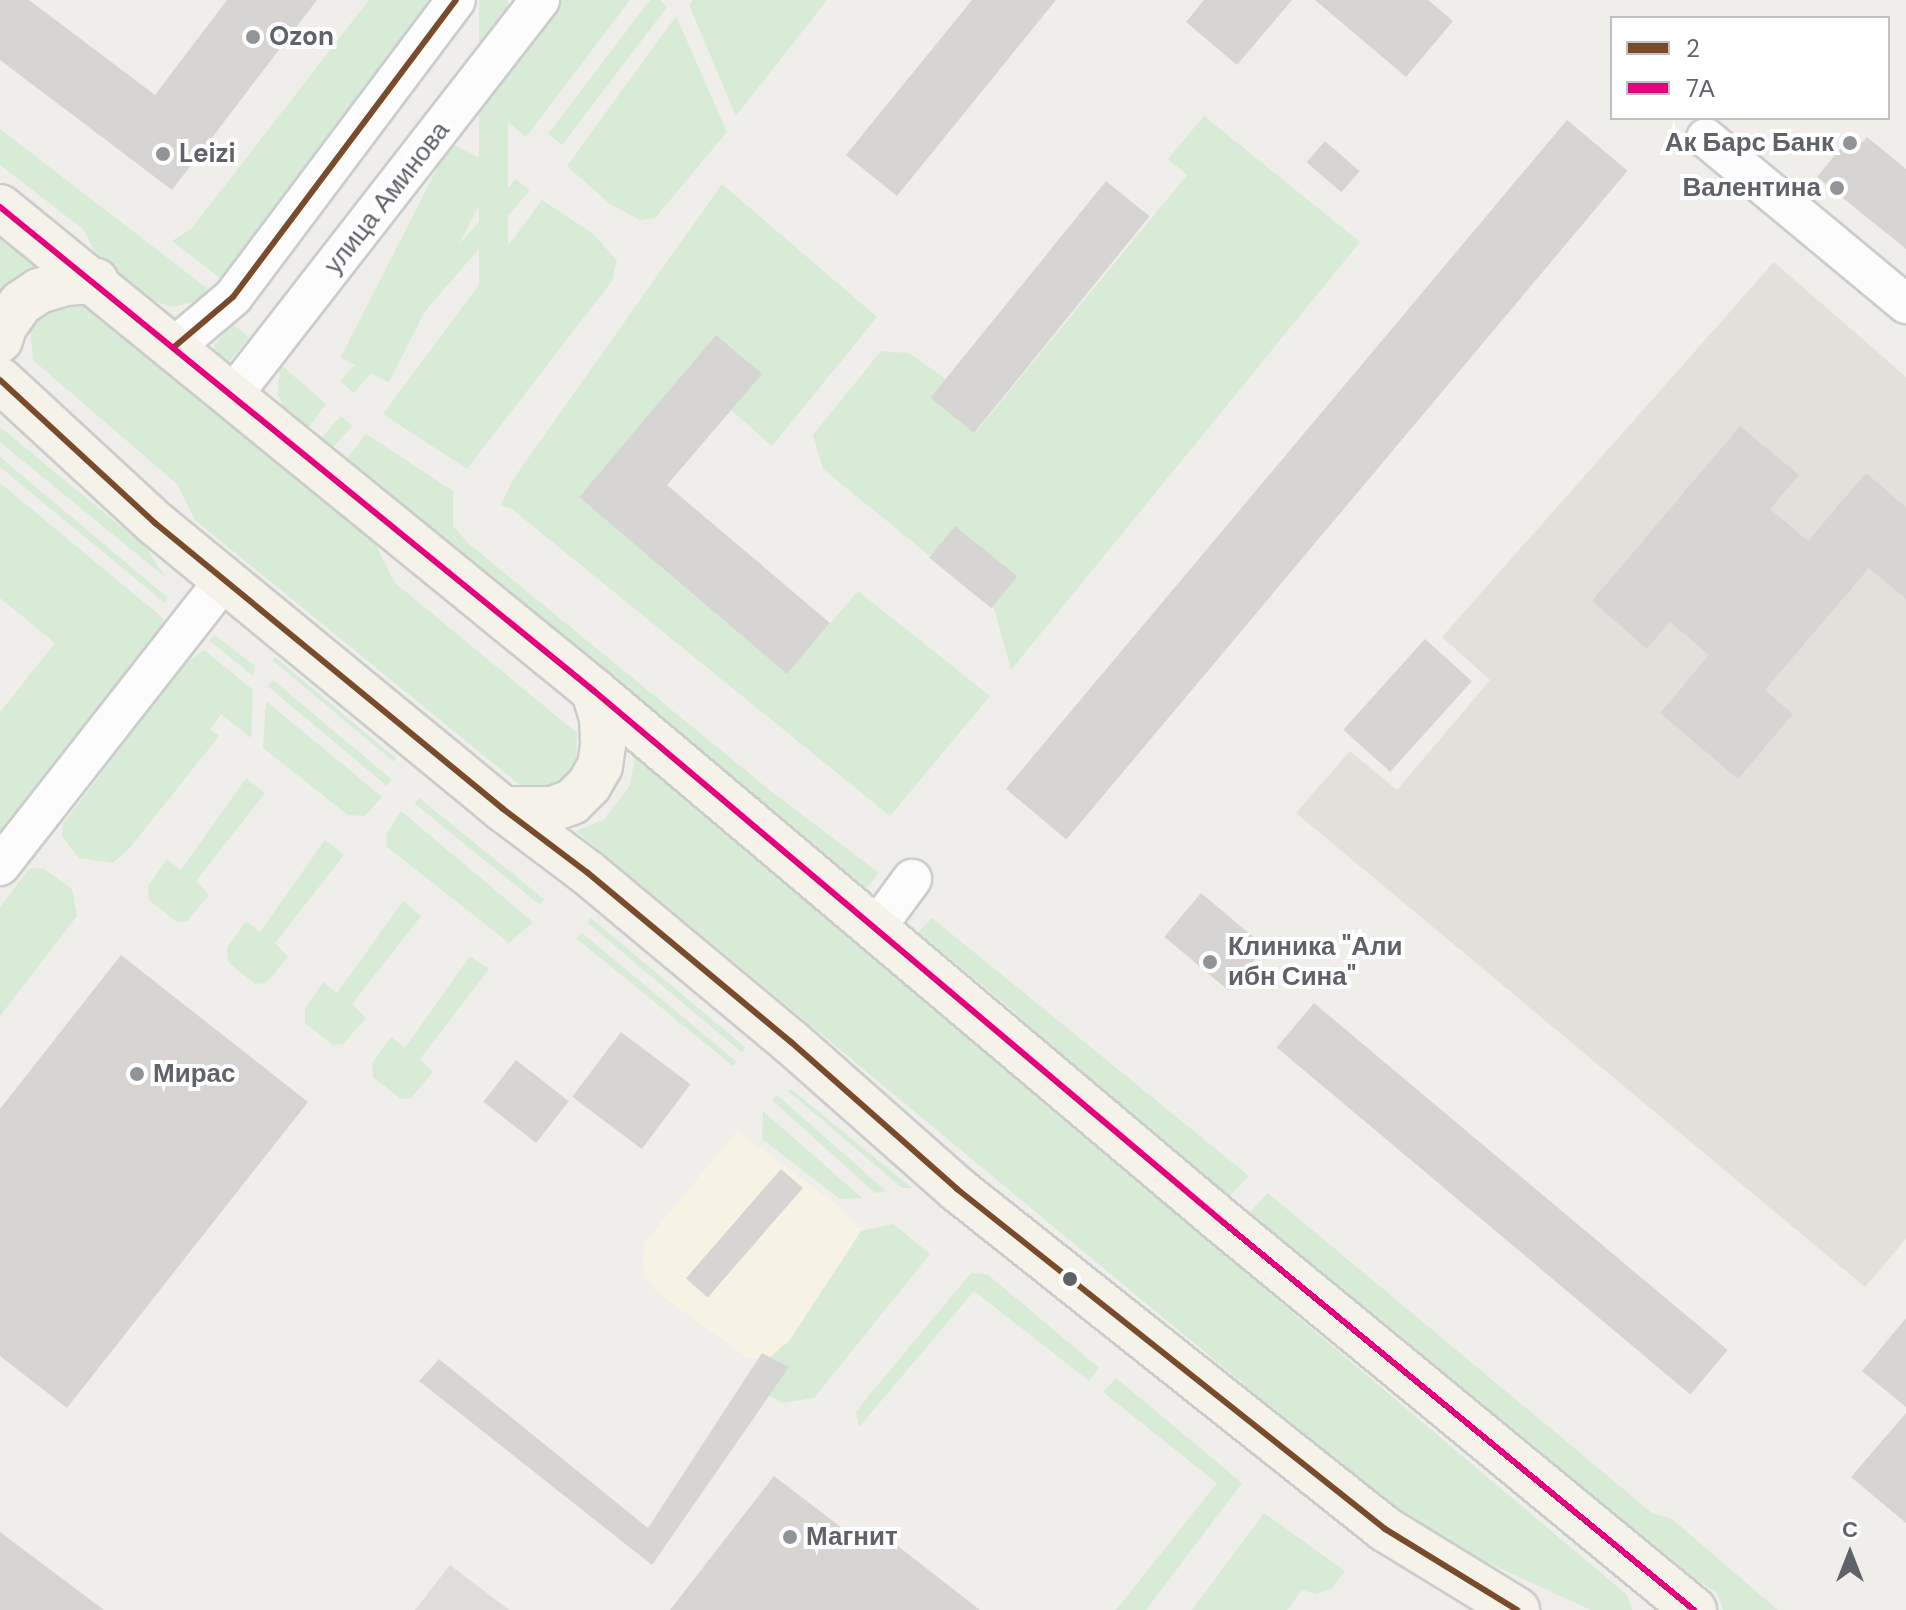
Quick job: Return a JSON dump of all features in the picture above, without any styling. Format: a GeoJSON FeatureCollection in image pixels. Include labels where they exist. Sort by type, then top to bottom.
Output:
{"type":"FeatureCollection","features":[{"type":"Feature","properties":{"kind":"main road"},"geometry":{"type":"LineString","coordinates":[[0,207],[96,281],[594,691],[1236,1233],[1694,1610]]}},
{"type":"Feature","properties":{"kind":"main road"},"geometry":{"type":"LineString","coordinates":[[0,340],[4,327],[21,303],[39,291],[65,283],[96,281]]}},
{"type":"Feature","properties":{"kind":"main road"},"geometry":{"type":"LineString","coordinates":[[0,380],[155,523],[503,809],[588,873],[777,1030],[957,1189],[1385,1529],[1517,1610]]}},
{"type":"Feature","properties":{"kind":"main road"},"geometry":{"type":"LineString","coordinates":[[503,809],[552,809],[572,802],[589,785],[600,766],[603,744],[602,718],[594,691]]}},
{"type":"Feature","properties":{"kind":"main road"},"geometry":{"type":"LineString","coordinates":[[1630,1557],[1641,1576],[1648,1610]]}},
{"type":"Feature","properties":{"kind":"street"},"geometry":{"type":"LineString","coordinates":[[174,347],[233,297],[456,0]]}},
{"type":"Feature","properties":{"kind":"street","name":"улица Аминова"},"geometry":{"type":"LineString","coordinates":[[232,396],[540,0]]}},
{"type":"Feature","properties":{"kind":"street"},"geometry":{"type":"LineString","coordinates":[[1706,138],[1906,304]]}},
{"type":"Feature","properties":{"kind":"street"},"geometry":{"type":"LineString","coordinates":[[0,866],[225,579]]}},
{"type":"Feature","properties":{"kind":"street"},"geometry":{"type":"LineString","coordinates":[[876,928],[912,879]]}},
{"type":"Feature","properties":{"kind":"shaded area"},"geometry":{"type":"Polygon","coordinates":[[[1774,262],[1906,377],[1906,1239],[1865,1287],[1296,813],[1350,751],[1397,790],[1490,680],[1442,637],[1774,262]]]}},
{"type":"Feature","properties":{"kind":"shaded area"},"geometry":{"type":"Polygon","coordinates":[[[737,1131],[837,1205],[861,1231],[790,1340],[768,1358],[748,1358],[655,1291],[643,1267],[644,1243],[737,1131]]]}},
{"type":"Feature","properties":{"kind":"shaded area"},"geometry":{"type":"Polygon","coordinates":[[[450,1565],[509,1610],[415,1610],[450,1565]]]}},
{"type":"Feature","properties":{"kind":"green space"},"geometry":{"type":"Polygon","coordinates":[[[369,0],[438,0],[224,281],[172,241],[191,229],[369,0]]]}},
{"type":"Feature","properties":{"kind":"green space"},"geometry":{"type":"Polygon","coordinates":[[[479,0],[508,0],[508,378],[479,378],[479,0]]]}},
{"type":"Feature","properties":{"kind":"green space"},"geometry":{"type":"Polygon","coordinates":[[[562,0],[630,0],[526,137],[489,106],[493,87],[562,0]]]}},
{"type":"Feature","properties":{"kind":"green space"},"geometry":{"type":"Polygon","coordinates":[[[650,0],[660,0],[667,7],[562,145],[548,134],[650,0]]]}},
{"type":"Feature","properties":{"kind":"green space"},"geometry":{"type":"Polygon","coordinates":[[[693,0],[827,0],[736,116],[689,5],[693,0]]]}},
{"type":"Feature","properties":{"kind":"green space"},"geometry":{"type":"Polygon","coordinates":[[[676,16],[727,132],[655,218],[640,220],[610,204],[567,166],[676,16]]]}},
{"type":"Feature","properties":{"kind":"green space"},"geometry":{"type":"Polygon","coordinates":[[[1204,116],[1360,242],[1011,670],[994,608],[823,469],[813,435],[881,351],[909,353],[946,379],[931,398],[975,433],[1187,175],[1168,159],[1204,116]]]}},
{"type":"Feature","properties":{"kind":"green space"},"geometry":{"type":"Polygon","coordinates":[[[0,129],[212,292],[205,299],[173,307],[139,297],[104,270],[83,229],[0,165],[0,129]]]}},
{"type":"Feature","properties":{"kind":"green space"},"geometry":{"type":"Polygon","coordinates":[[[450,143],[498,168],[389,382],[341,358],[450,143]]]}},
{"type":"Feature","properties":{"kind":"green space"},"geometry":{"type":"Polygon","coordinates":[[[516,179],[530,191],[354,393],[340,381],[516,179]]]}},
{"type":"Feature","properties":{"kind":"green space"},"geometry":{"type":"Polygon","coordinates":[[[722,184],[877,317],[772,446],[731,410],[716,336],[579,497],[787,674],[858,591],[990,696],[890,816],[512,509],[501,505],[512,481],[722,184]]]}},
{"type":"Feature","properties":{"kind":"green space"},"geometry":{"type":"Polygon","coordinates":[[[542,200],[592,233],[617,260],[612,281],[467,469],[383,414],[542,200]]]}},
{"type":"Feature","properties":{"kind":"green space"},"geometry":{"type":"Polygon","coordinates":[[[0,236],[41,268],[0,293],[0,236]]]}},
{"type":"Feature","properties":{"kind":"green space"},"geometry":{"type":"Polygon","coordinates":[[[85,304],[374,541],[395,583],[577,733],[576,766],[552,790],[526,790],[195,520],[178,485],[33,360],[30,328],[53,309],[85,304]]]}},
{"type":"Feature","properties":{"kind":"green space"},"geometry":{"type":"Polygon","coordinates":[[[231,322],[249,338],[230,361],[223,361],[215,353],[214,346],[231,322]]]}},
{"type":"Feature","properties":{"kind":"green space"},"geometry":{"type":"Polygon","coordinates":[[[280,364],[326,404],[304,434],[287,421],[278,393],[280,364]]]}},
{"type":"Feature","properties":{"kind":"green space"},"geometry":{"type":"Polygon","coordinates":[[[341,416],[352,426],[327,454],[316,444],[341,416]]]}},
{"type":"Feature","properties":{"kind":"green space"},"geometry":{"type":"Polygon","coordinates":[[[0,427],[146,547],[165,577],[0,442],[0,427]]]}},
{"type":"Feature","properties":{"kind":"green space"},"geometry":{"type":"Polygon","coordinates":[[[366,434],[453,491],[453,526],[469,544],[772,792],[879,873],[866,888],[779,815],[734,793],[342,465],[366,434]]]}},
{"type":"Feature","properties":{"kind":"green space"},"geometry":{"type":"Polygon","coordinates":[[[0,457],[167,597],[165,603],[0,467],[0,457]]]}},
{"type":"Feature","properties":{"kind":"green space"},"geometry":{"type":"Polygon","coordinates":[[[0,483],[164,619],[153,640],[0,836],[0,712],[55,643],[0,598],[0,483]]]}},
{"type":"Feature","properties":{"kind":"green space"},"geometry":{"type":"Polygon","coordinates":[[[215,635],[255,666],[253,676],[209,640],[215,635]]]}},
{"type":"Feature","properties":{"kind":"green space"},"geometry":{"type":"Polygon","coordinates":[[[204,650],[253,690],[251,738],[221,714],[210,729],[219,736],[128,850],[113,863],[79,858],[62,836],[63,824],[184,664],[204,650]]]}},
{"type":"Feature","properties":{"kind":"green space"},"geometry":{"type":"Polygon","coordinates":[[[275,657],[396,759],[393,762],[272,660],[275,657]]]}},
{"type":"Feature","properties":{"kind":"green space"},"geometry":{"type":"Polygon","coordinates":[[[273,680],[392,780],[387,786],[268,686],[273,680]]]}},
{"type":"Feature","properties":{"kind":"green space"},"geometry":{"type":"Polygon","coordinates":[[[266,701],[382,797],[365,816],[348,815],[263,748],[266,701]]]}},
{"type":"Feature","properties":{"kind":"green space"},"geometry":{"type":"Polygon","coordinates":[[[635,757],[1627,1595],[1632,1610],[1591,1610],[1423,1533],[576,831],[605,819],[630,785],[635,757]]]}},
{"type":"Feature","properties":{"kind":"green space"},"geometry":{"type":"Polygon","coordinates":[[[246,778],[265,793],[196,881],[209,895],[187,921],[177,922],[149,900],[148,886],[167,859],[181,870],[246,778]]]}},
{"type":"Feature","properties":{"kind":"green space"},"geometry":{"type":"Polygon","coordinates":[[[419,798],[544,899],[540,905],[415,803],[419,798]]]}},
{"type":"Feature","properties":{"kind":"green space"},"geometry":{"type":"Polygon","coordinates":[[[401,811],[533,922],[509,943],[386,846],[387,833],[401,811]]]}},
{"type":"Feature","properties":{"kind":"green space"},"geometry":{"type":"Polygon","coordinates":[[[325,840],[344,855],[275,943],[288,957],[266,983],[255,984],[228,962],[227,948],[246,921],[260,932],[325,840]]]}},
{"type":"Feature","properties":{"kind":"green space"},"geometry":{"type":"Polygon","coordinates":[[[30,868],[44,869],[72,889],[77,916],[0,1016],[0,907],[30,868]]]}},
{"type":"Feature","properties":{"kind":"green space"},"geometry":{"type":"Polygon","coordinates":[[[403,901],[421,916],[352,1004],[366,1018],[343,1044],[333,1045],[305,1023],[305,1009],[323,982],[337,993],[403,901]]]}},
{"type":"Feature","properties":{"kind":"green space"},"geometry":{"type":"Polygon","coordinates":[[[591,918],[746,1048],[742,1052],[587,923],[591,918]]]}},
{"type":"Feature","properties":{"kind":"green space"},"geometry":{"type":"Polygon","coordinates":[[[932,918],[1249,1176],[1223,1203],[1035,1050],[1017,1014],[918,932],[932,918]]]}},
{"type":"Feature","properties":{"kind":"green space"},"geometry":{"type":"Polygon","coordinates":[[[582,933],[737,1062],[733,1066],[576,938],[582,933]]]}},
{"type":"Feature","properties":{"kind":"green space"},"geometry":{"type":"Polygon","coordinates":[[[470,956],[489,969],[420,1059],[433,1072],[411,1098],[401,1099],[373,1077],[372,1063],[391,1037],[405,1048],[470,956]]]}},
{"type":"Feature","properties":{"kind":"green space"},"geometry":{"type":"Polygon","coordinates":[[[787,1090],[792,1090],[912,1188],[902,1188],[787,1090]]]}},
{"type":"Feature","properties":{"kind":"green space"},"geometry":{"type":"Polygon","coordinates":[[[777,1095],[886,1191],[875,1193],[772,1100],[777,1095]]]}},
{"type":"Feature","properties":{"kind":"green space"},"geometry":{"type":"Polygon","coordinates":[[[763,1111],[862,1198],[840,1199],[762,1139],[763,1111]]]}},
{"type":"Feature","properties":{"kind":"green space"},"geometry":{"type":"Polygon","coordinates":[[[1268,1193],[1652,1513],[1672,1519],[1778,1610],[1723,1610],[1717,1593],[1657,1555],[1242,1220],[1268,1193]]]}},
{"type":"Feature","properties":{"kind":"green space"},"geometry":{"type":"Polygon","coordinates":[[[893,1224],[930,1254],[814,1398],[782,1403],[769,1396],[788,1367],[770,1357],[790,1340],[861,1231],[893,1224]]]}},
{"type":"Feature","properties":{"kind":"green space"},"geometry":{"type":"Polygon","coordinates":[[[971,1273],[987,1274],[1099,1368],[1089,1381],[974,1291],[859,1427],[856,1412],[971,1273]]]}},
{"type":"Feature","properties":{"kind":"green space"},"geometry":{"type":"Polygon","coordinates":[[[1116,1378],[1242,1483],[1146,1610],[1116,1610],[1217,1483],[1103,1392],[1116,1378]]]}},
{"type":"Feature","properties":{"kind":"green space"},"geometry":{"type":"Polygon","coordinates":[[[1264,1513],[1345,1571],[1331,1589],[1316,1594],[1302,1590],[1287,1610],[1192,1610],[1264,1513]]]}},
{"type":"Feature","properties":{"kind":"building"},"geometry":{"type":"Polygon","coordinates":[[[0,0],[29,0],[155,95],[227,0],[317,0],[172,190],[0,60],[0,0]]]}},
{"type":"Feature","properties":{"kind":"building"},"geometry":{"type":"Polygon","coordinates":[[[972,0],[1056,0],[897,196],[846,155],[972,0]]]}},
{"type":"Feature","properties":{"kind":"building"},"geometry":{"type":"Polygon","coordinates":[[[1204,0],[1292,0],[1237,65],[1186,22],[1204,0]]]}},
{"type":"Feature","properties":{"kind":"building"},"geometry":{"type":"Polygon","coordinates":[[[1315,0],[1428,0],[1453,21],[1406,77],[1315,0]]]}},
{"type":"Feature","properties":{"kind":"building"},"geometry":{"type":"Polygon","coordinates":[[[1567,120],[1628,171],[1066,840],[1006,789],[1567,120]]]}},
{"type":"Feature","properties":{"kind":"building"},"geometry":{"type":"Polygon","coordinates":[[[1852,134],[1862,143],[1867,137],[1906,169],[1906,249],[1817,177],[1852,134]]]}},
{"type":"Feature","properties":{"kind":"building"},"geometry":{"type":"Polygon","coordinates":[[[1325,141],[1360,171],[1341,192],[1307,162],[1325,141]]]}},
{"type":"Feature","properties":{"kind":"building"},"geometry":{"type":"Polygon","coordinates":[[[1106,181],[1150,216],[974,433],[930,398],[1106,181]]]}},
{"type":"Feature","properties":{"kind":"building"},"geometry":{"type":"Polygon","coordinates":[[[716,335],[762,374],[667,485],[830,623],[787,674],[579,497],[716,335]]]}},
{"type":"Feature","properties":{"kind":"building"},"geometry":{"type":"Polygon","coordinates":[[[1740,426],[1799,475],[1770,509],[1808,541],[1866,473],[1906,507],[1906,599],[1869,568],[1765,690],[1793,714],[1738,779],[1660,713],[1709,655],[1670,622],[1647,649],[1592,601],[1740,426]]]}},
{"type":"Feature","properties":{"kind":"building"},"geometry":{"type":"Polygon","coordinates":[[[955,526],[1017,576],[991,608],[929,558],[955,526]]]}},
{"type":"Feature","properties":{"kind":"building"},"geometry":{"type":"Polygon","coordinates":[[[1425,639],[1472,681],[1390,772],[1343,730],[1425,639]]]}},
{"type":"Feature","properties":{"kind":"building"},"geometry":{"type":"Polygon","coordinates":[[[1201,893],[1265,947],[1229,991],[1164,937],[1201,893]]]}},
{"type":"Feature","properties":{"kind":"building"},"geometry":{"type":"Polygon","coordinates":[[[121,955],[308,1102],[67,1408],[0,1356],[0,1109],[121,955]]]}},
{"type":"Feature","properties":{"kind":"building"},"geometry":{"type":"Polygon","coordinates":[[[1314,1003],[1728,1350],[1690,1395],[1277,1047],[1314,1003]]]}},
{"type":"Feature","properties":{"kind":"building"},"geometry":{"type":"Polygon","coordinates":[[[621,1032],[690,1084],[642,1149],[572,1097],[621,1032]]]}},
{"type":"Feature","properties":{"kind":"building"},"geometry":{"type":"Polygon","coordinates":[[[516,1060],[569,1101],[536,1143],[483,1102],[516,1060]]]}},
{"type":"Feature","properties":{"kind":"building"},"geometry":{"type":"Polygon","coordinates":[[[781,1169],[803,1188],[708,1297],[686,1278],[781,1169]]]}},
{"type":"Feature","properties":{"kind":"building"},"geometry":{"type":"Polygon","coordinates":[[[1906,1318],[1906,1407],[1862,1371],[1906,1318]]]}},
{"type":"Feature","properties":{"kind":"building"},"geometry":{"type":"Polygon","coordinates":[[[762,1353],[789,1367],[652,1565],[419,1381],[439,1359],[648,1528],[762,1353]]]}},
{"type":"Feature","properties":{"kind":"building"},"geometry":{"type":"Polygon","coordinates":[[[1906,1413],[1906,1523],[1851,1477],[1906,1413]]]}},
{"type":"Feature","properties":{"kind":"building","name":"Магнит"},"geometry":{"type":"Polygon","coordinates":[[[774,1476],[863,1544],[876,1529],[980,1610],[670,1610],[774,1476]]]}},
{"type":"Feature","properties":{"kind":"building"},"geometry":{"type":"Polygon","coordinates":[[[0,1532],[104,1610],[0,1610],[0,1532]]]}},
{"type":"Feature","properties":{"kind":"transit line","name":"2"},"geometry":{"type":"LineString","coordinates":[[174,347],[233,297],[456,0]]}},
{"type":"Feature","properties":{"kind":"transit line","name":"7А"},"geometry":{"type":"LineString","coordinates":[[0,207],[594,691],[1224,1223],[1694,1610]]}},
{"type":"Feature","properties":{"kind":"transit line","name":"2"},"geometry":{"type":"LineString","coordinates":[[0,380],[155,523],[503,809],[588,873],[791,1042],[957,1189],[1385,1529],[1517,1610]]}},
{"type":"Feature","properties":{"kind":"place","name":"Ozon"},"geometry":{"type":"Point","coordinates":[253,37]}},
{"type":"Feature","properties":{"kind":"place","name":"Ак Барс Банк"},"geometry":{"type":"Point","coordinates":[1850,143]}},
{"type":"Feature","properties":{"kind":"place","name":"Leizi"},"geometry":{"type":"Point","coordinates":[163,154]}},
{"type":"Feature","properties":{"kind":"place","name":"Валентина"},"geometry":{"type":"Point","coordinates":[1837,188]}},
{"type":"Feature","properties":{"kind":"place","name":"Клиника \"Али ибн Сина\""},"geometry":{"type":"Point","coordinates":[1210,962]}},
{"type":"Feature","properties":{"kind":"place","name":"Мирас"},"geometry":{"type":"Point","coordinates":[137,1074]}},
{"type":"Feature","properties":{"kind":"place","name":"Магнит"},"geometry":{"type":"Point","coordinates":[790,1537]}}]}
